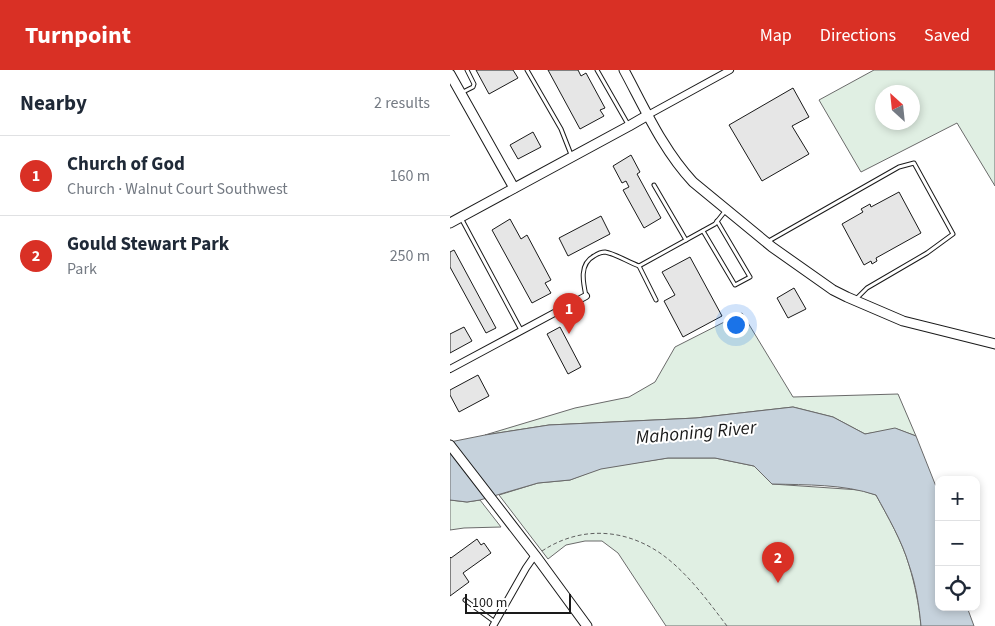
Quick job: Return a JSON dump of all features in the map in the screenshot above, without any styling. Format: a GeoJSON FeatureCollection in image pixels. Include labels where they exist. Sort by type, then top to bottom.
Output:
{"type":"FeatureCollection","features":[{"type":"Feature","properties":{"kind":"street"},"geometry":{"type":"LineString","coordinates":[[624,70],[672,158],[682,171],[766,242],[833,290],[854,300],[903,321],[995,344]]}},
{"type":"Feature","properties":{"kind":"street"},"geometry":{"type":"LineString","coordinates":[[450,223],[730,70]]}},
{"type":"Feature","properties":{"kind":"street"},"geometry":{"type":"LineString","coordinates":[[450,74],[514,188]]}},
{"type":"Feature","properties":{"kind":"street"},"geometry":{"type":"LineString","coordinates":[[450,369],[586,296]]}},
{"type":"Feature","properties":{"kind":"street"},"geometry":{"type":"LineString","coordinates":[[450,445],[587,626]]}},
{"type":"Feature","properties":{"kind":"street"},"geometry":{"type":"LineString","coordinates":[[494,624],[535,555]]}},
{"type":"Feature","properties":{"kind":"lane"},"geometry":{"type":"LineString","coordinates":[[461,94],[473,87],[474,84],[467,70]]}},
{"type":"Feature","properties":{"kind":"lane"},"geometry":{"type":"LineString","coordinates":[[527,70],[561,129],[572,157]]}},
{"type":"Feature","properties":{"kind":"lane"},"geometry":{"type":"LineString","coordinates":[[597,70],[629,126]]}},
{"type":"Feature","properties":{"kind":"lane"},"geometry":{"type":"LineString","coordinates":[[766,242],[899,167],[914,163],[953,234],[926,253],[867,288],[854,300]]}},
{"type":"Feature","properties":{"kind":"lane"},"geometry":{"type":"LineString","coordinates":[[654,185],[686,240]]}},
{"type":"Feature","properties":{"kind":"lane"},"geometry":{"type":"LineString","coordinates":[[639,266],[715,224],[726,210]]}},
{"type":"Feature","properties":{"kind":"lane"},"geometry":{"type":"LineString","coordinates":[[461,217],[521,330]]}},
{"type":"Feature","properties":{"kind":"lane"},"geometry":{"type":"LineString","coordinates":[[703,231],[735,285],[750,277],[717,221]]}},
{"type":"Feature","properties":{"kind":"lane"},"geometry":{"type":"LineString","coordinates":[[586,296],[582,280],[583,268],[594,255],[603,252],[639,266],[656,300]]}},
{"type":"Feature","properties":{"kind":"lane"},"geometry":{"type":"LineString","coordinates":[[465,600],[494,624]]}},
{"type":"Feature","properties":{"kind":"path"},"geometry":{"type":"LineString","coordinates":[[535,555],[560,540],[590,533],[618,535],[644,543],[663,555],[681,570],[728,626]]}},
{"type":"Feature","properties":{"kind":"green space"},"geometry":{"type":"Polygon","coordinates":[[[874,70],[995,70],[995,186],[957,123],[861,172],[819,100],[874,70]]]}},
{"type":"Feature","properties":{"kind":"green space"},"geometry":{"type":"Polygon","coordinates":[[[742,313],[793,397],[898,394],[916,436],[897,429],[865,434],[833,417],[793,407],[696,418],[549,425],[485,435],[575,408],[629,397],[655,382],[675,347],[742,313]]]}},
{"type":"Feature","properties":{"kind":"green space"},"geometry":{"type":"Polygon","coordinates":[[[668,458],[715,458],[754,466],[772,484],[860,490],[876,495],[903,547],[915,588],[921,626],[666,626],[618,553],[602,541],[585,541],[566,545],[548,559],[499,495],[538,483],[570,480],[601,468],[668,458]]]}},
{"type":"Feature","properties":{"kind":"green space"},"geometry":{"type":"Polygon","coordinates":[[[450,500],[467,502],[480,500],[501,527],[450,530],[450,500]]]}},
{"type":"Feature","properties":{"kind":"water","name":"Mahoning River"},"geometry":{"type":"Polygon","coordinates":[[[793,407],[833,417],[865,434],[895,428],[916,436],[935,484],[935,611],[968,611],[974,626],[921,626],[915,588],[903,547],[876,495],[863,491],[825,486],[772,484],[754,466],[715,458],[668,458],[601,469],[570,480],[538,483],[480,500],[467,502],[450,500],[450,442],[549,425],[696,418],[793,407]]]}},
{"type":"Feature","properties":{"kind":"building"},"geometry":{"type":"Polygon","coordinates":[[[476,70],[513,70],[518,78],[489,94],[476,70]]]}},
{"type":"Feature","properties":{"kind":"building"},"geometry":{"type":"Polygon","coordinates":[[[548,70],[578,70],[581,76],[586,73],[605,108],[600,110],[604,116],[580,129],[548,70]]]}},
{"type":"Feature","properties":{"kind":"building"},"geometry":{"type":"Polygon","coordinates":[[[793,88],[809,117],[792,126],[809,154],[762,181],[729,125],[793,88]]]}},
{"type":"Feature","properties":{"kind":"building"},"geometry":{"type":"Polygon","coordinates":[[[533,132],[541,147],[518,159],[510,145],[533,132]]]}},
{"type":"Feature","properties":{"kind":"building"},"geometry":{"type":"Polygon","coordinates":[[[631,155],[640,172],[637,174],[661,218],[644,228],[623,190],[629,187],[626,181],[622,183],[613,166],[631,155]]]}},
{"type":"Feature","properties":{"kind":"building"},"geometry":{"type":"Polygon","coordinates":[[[899,192],[921,233],[876,258],[877,261],[872,264],[871,261],[864,265],[842,224],[863,212],[861,209],[870,204],[871,207],[899,192]]]}},
{"type":"Feature","properties":{"kind":"building"},"geometry":{"type":"Polygon","coordinates":[[[601,216],[610,234],[568,256],[559,238],[601,216]]]}},
{"type":"Feature","properties":{"kind":"building"},"geometry":{"type":"Polygon","coordinates":[[[510,219],[521,239],[527,235],[551,280],[545,283],[551,293],[532,303],[492,230],[510,219]]]}},
{"type":"Feature","properties":{"kind":"building"},"geometry":{"type":"Polygon","coordinates":[[[454,250],[496,328],[486,333],[450,267],[450,252],[454,250]]]}},
{"type":"Feature","properties":{"kind":"building"},"geometry":{"type":"Polygon","coordinates":[[[690,257],[722,316],[683,337],[664,301],[675,295],[662,272],[690,257]]]}},
{"type":"Feature","properties":{"kind":"building"},"geometry":{"type":"Polygon","coordinates":[[[794,288],[806,309],[788,318],[777,298],[794,288]]]}},
{"type":"Feature","properties":{"kind":"building"},"geometry":{"type":"Polygon","coordinates":[[[464,327],[472,341],[450,353],[450,334],[464,327]]]}},
{"type":"Feature","properties":{"kind":"building"},"geometry":{"type":"Polygon","coordinates":[[[560,327],[581,367],[568,374],[547,334],[560,327]]]}},
{"type":"Feature","properties":{"kind":"building"},"geometry":{"type":"Polygon","coordinates":[[[478,375],[489,396],[459,412],[450,395],[450,390],[478,375]]]}},
{"type":"Feature","properties":{"kind":"building"},"geometry":{"type":"Polygon","coordinates":[[[477,539],[481,545],[484,543],[491,553],[463,573],[469,582],[450,596],[450,557],[477,539]]]}},
{"type":"Feature","properties":{"kind":"place","name":"Church of God"},"geometry":{"type":"Point","coordinates":[569,334]}},
{"type":"Feature","properties":{"kind":"place","name":"Gould Stewart Park"},"geometry":{"type":"Point","coordinates":[778,583]}}]}
